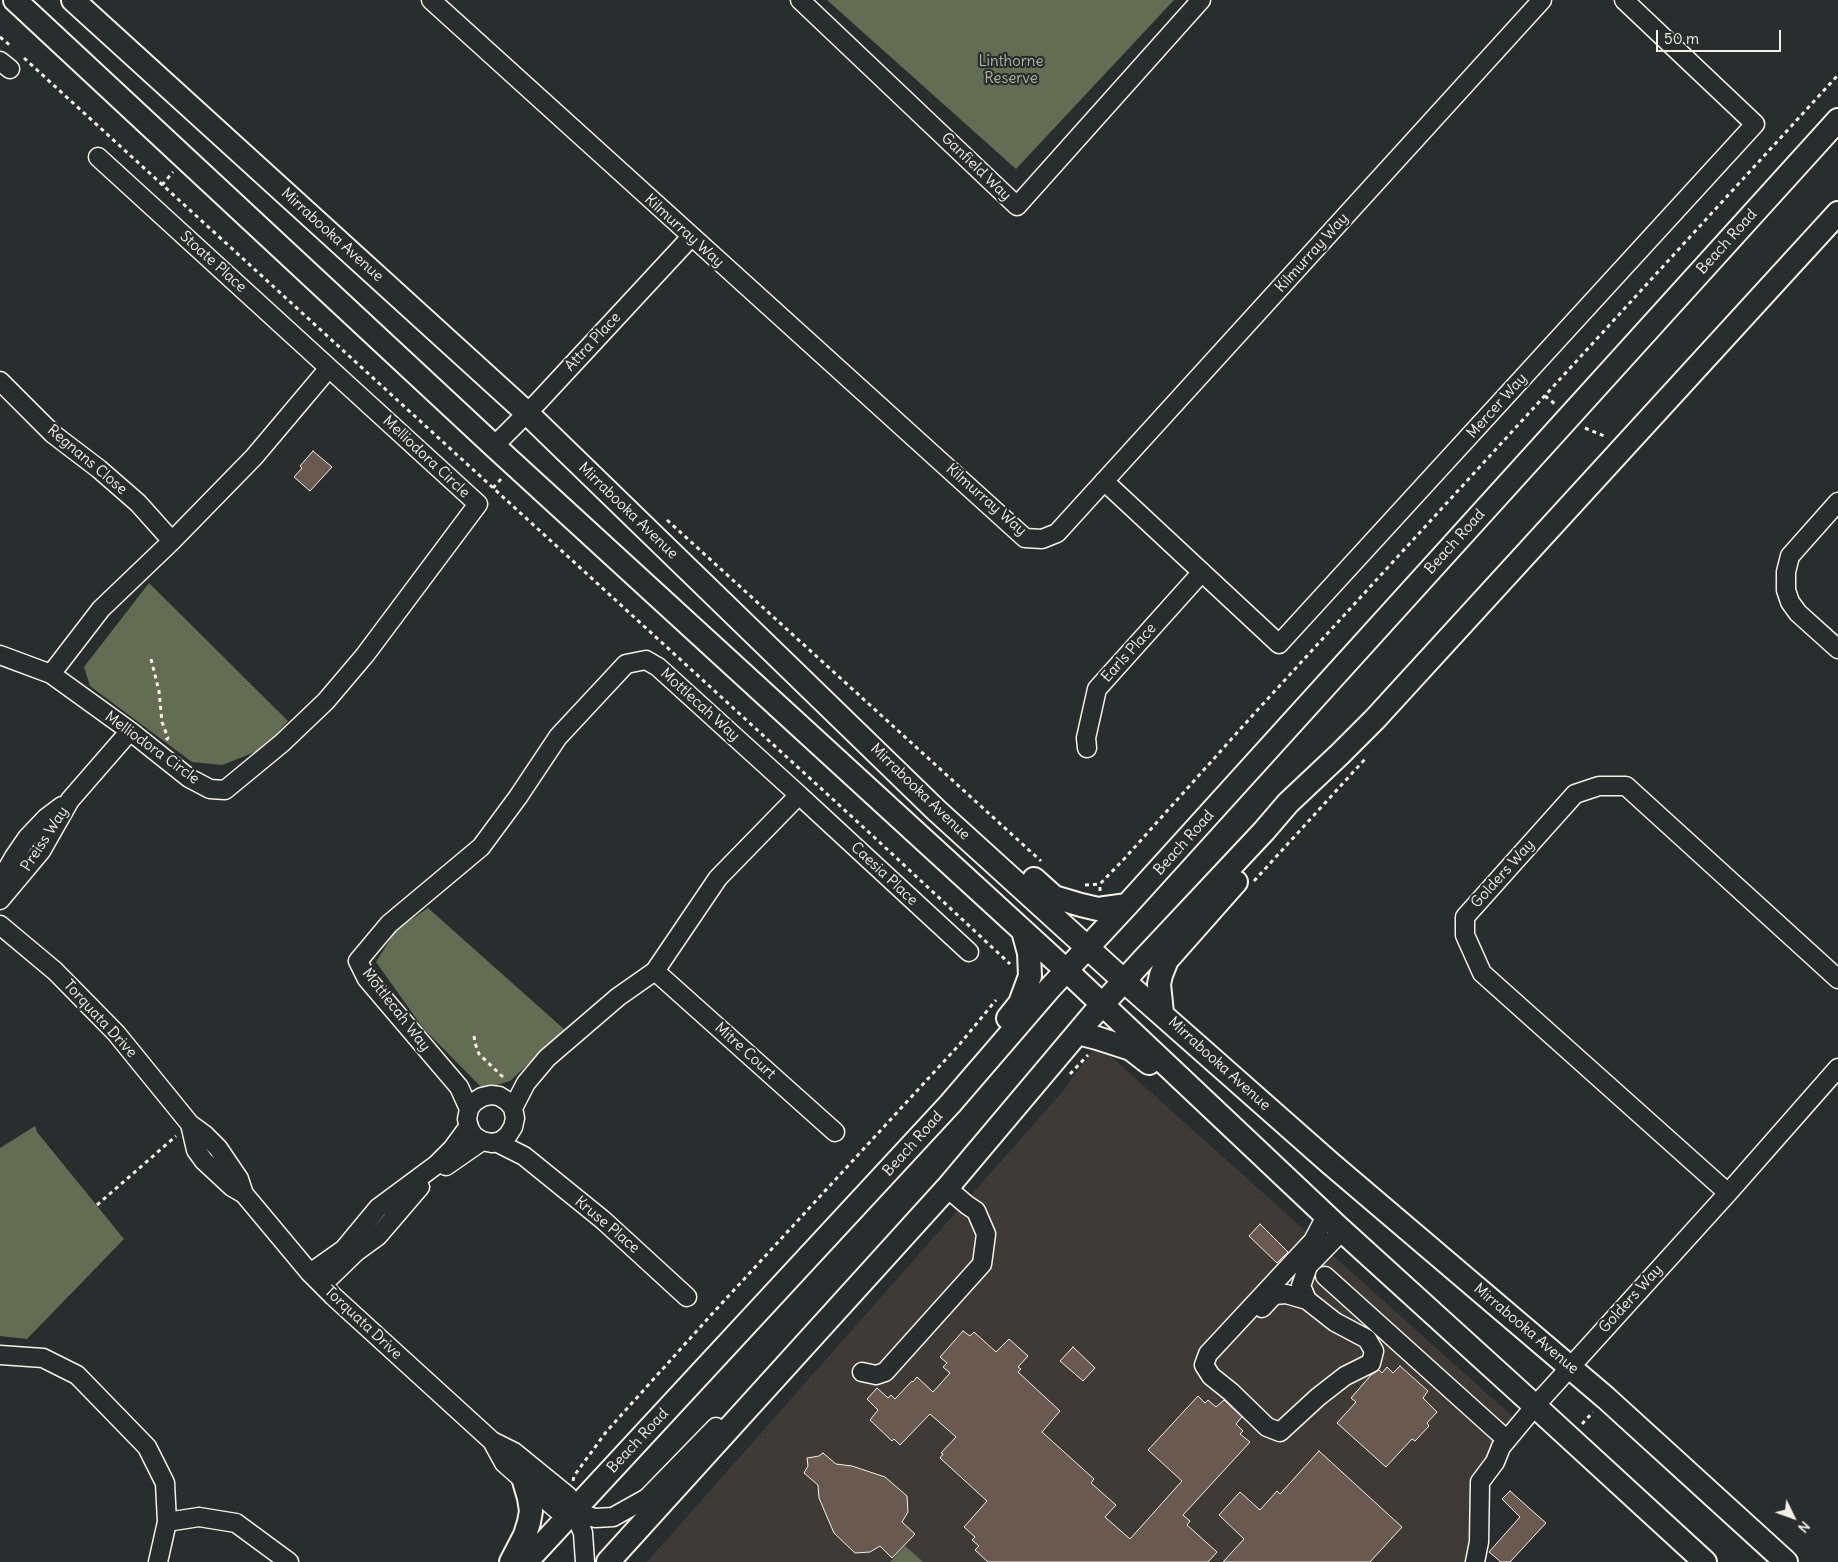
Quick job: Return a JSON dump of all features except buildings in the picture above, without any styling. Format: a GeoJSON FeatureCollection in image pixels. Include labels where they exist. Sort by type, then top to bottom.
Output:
{"type":"FeatureCollection","features":[{"type":"Feature","properties":{"kind":"main road","name":"Mirrabooka Avenue"},"geometry":{"type":"LineString","coordinates":[[15,0],[494,446],[1067,971],[1334,1224],[1704,1562]]}},
{"type":"Feature","properties":{"kind":"main road","name":"Mirrabooka Avenue"},"geometry":{"type":"LineString","coordinates":[[73,0],[527,413],[936,810],[1330,1163],[1570,1367],[1786,1562]]}},
{"type":"Feature","properties":{"kind":"main road","name":"Beach Road"},"geometry":{"type":"LineString","coordinates":[[526,1562],[950,1104],[1043,996],[1128,905],[1838,120]]}},
{"type":"Feature","properties":{"kind":"main road"},"geometry":{"type":"LineString","coordinates":[[608,1562],[947,1188],[1078,1033],[1264,831],[1288,802],[1375,719],[1838,213]]}},
{"type":"Feature","properties":{"kind":"main road"},"geometry":{"type":"LineString","coordinates":[[936,810],[972,824],[1054,897],[1098,909],[1128,905]]}},
{"type":"Feature","properties":{"kind":"main road"},"geometry":{"type":"LineString","coordinates":[[1162,1013],[1159,984],[1160,975],[1167,960],[1243,874],[1264,831]]}},
{"type":"Feature","properties":{"kind":"main road"},"geometry":{"type":"LineString","coordinates":[[950,1104],[972,1062],[1020,1003],[1030,976],[1025,969],[1029,953],[1023,931]]}},
{"type":"Feature","properties":{"kind":"main road"},"geometry":{"type":"LineString","coordinates":[[1078,1033],[1131,1049],[1139,1054],[1224,1133],[1293,1185]]}},
{"type":"Feature","properties":{"kind":"main road"},"geometry":{"type":"LineString","coordinates":[[511,1562],[525,1535],[530,1516],[529,1498],[524,1481]]}},
{"type":"Feature","properties":{"kind":"street","name":"Kilmurray Way"},"geometry":{"type":"LineString","coordinates":[[431,0],[1025,538],[1042,538],[1057,533],[1542,0]]}},
{"type":"Feature","properties":{"kind":"street","name":"Ganfield Way"},"geometry":{"type":"LineString","coordinates":[[800,0],[1017,206],[1201,0]]}},
{"type":"Feature","properties":{"kind":"street","name":"Mercer Way"},"geometry":{"type":"LineString","coordinates":[[1104,481],[1279,644],[1755,124],[1624,0]]}},
{"type":"Feature","properties":{"kind":"street","name":"Stoate Place"},"geometry":{"type":"LineString","coordinates":[[98,157],[325,364]]}},
{"type":"Feature","properties":{"kind":"street","name":"Attra Place"},"geometry":{"type":"LineString","coordinates":[[494,446],[691,237]]}},
{"type":"Feature","properties":{"kind":"street"},"geometry":{"type":"LineString","coordinates":[[52,674],[101,609],[172,541],[254,457],[325,364]]}},
{"type":"Feature","properties":{"kind":"street","name":"Melliodora Circle"},"geometry":{"type":"LineString","coordinates":[[0,655],[52,674],[130,731],[189,778],[210,789],[225,790],[282,743],[326,701],[478,504],[325,364]]}},
{"type":"Feature","properties":{"kind":"street","name":"Regnans Close"},"geometry":{"type":"LineString","coordinates":[[0,381],[52,434],[99,469],[138,503],[172,541]]}},
{"type":"Feature","properties":{"kind":"street"},"geometry":{"type":"LineString","coordinates":[[1838,502],[1790,556],[1786,572],[1786,590],[1790,602],[1798,613],[1838,649]]}},
{"type":"Feature","properties":{"kind":"street","name":"Earls Place"},"geometry":{"type":"LineString","coordinates":[[1087,748],[1086,738],[1097,688],[1202,572]]}},
{"type":"Feature","properties":{"kind":"street","name":"Mottlecah Way"},"geometry":{"type":"LineString","coordinates":[[489,1141],[474,1136],[459,1088],[367,979],[358,960],[389,924],[481,846],[518,797],[558,737],[626,664],[646,660],[658,667],[799,795]]}},
{"type":"Feature","properties":{"kind":"street","name":"Preiss Way"},"geometry":{"type":"LineString","coordinates":[[0,900],[40,851],[70,800],[130,731]]}},
{"type":"Feature","properties":{"kind":"street","name":"Golders Way"},"geometry":{"type":"LineString","coordinates":[[1728,1193],[1482,973],[1465,935],[1465,916],[1575,794],[1599,786],[1626,786],[1838,979]]}},
{"type":"Feature","properties":{"kind":"street"},"geometry":{"type":"LineString","coordinates":[[513,1108],[521,1085],[547,1058],[618,998],[655,971],[718,878],[799,795]]}},
{"type":"Feature","properties":{"kind":"street","name":"Caesia Place"},"geometry":{"type":"LineString","coordinates":[[799,795],[969,952]]}},
{"type":"Feature","properties":{"kind":"street","name":"Preiss Way"},"geometry":{"type":"LineString","coordinates":[[0,881],[27,838],[46,818],[70,800]]}},
{"type":"Feature","properties":{"kind":"street","name":"Torquata Drive"},"geometry":{"type":"LineString","coordinates":[[0,925],[55,971],[116,1033],[190,1124],[218,1148],[239,1179],[244,1194],[316,1279],[492,1441],[514,1452],[568,1496],[583,1533],[585,1562]]}},
{"type":"Feature","properties":{"kind":"street","name":"Mitre Court"},"geometry":{"type":"LineString","coordinates":[[655,971],[835,1132]]}},
{"type":"Feature","properties":{"kind":"street","name":"Golders Way"},"geometry":{"type":"LineString","coordinates":[[1475,1562],[1479,1542],[1480,1482],[1495,1462],[1501,1446],[1838,1068]]}},
{"type":"Feature","properties":{"kind":"street"},"geometry":{"type":"LineString","coordinates":[[316,1279],[378,1208],[436,1165],[452,1149],[469,1118],[474,1102],[521,1085]]}},
{"type":"Feature","properties":{"kind":"street"},"geometry":{"type":"LineString","coordinates":[[459,1088],[507,1101],[513,1108],[514,1127],[524,1156]]}},
{"type":"Feature","properties":{"kind":"street"},"geometry":{"type":"LineString","coordinates":[[316,1279],[378,1236],[417,1189],[463,1153],[489,1141],[501,1141],[514,1127]]}},
{"type":"Feature","properties":{"kind":"street","name":"Kruse Place"},"geometry":{"type":"LineString","coordinates":[[489,1141],[524,1156],[603,1220],[687,1297]]}},
{"type":"Feature","properties":{"kind":"street"},"geometry":{"type":"LineString","coordinates":[[862,1372],[876,1376],[885,1372],[982,1264],[986,1234],[976,1211],[947,1188]]}},
{"type":"Feature","properties":{"kind":"street"},"geometry":{"type":"LineString","coordinates":[[1307,1300],[1301,1286],[1308,1266],[1334,1224]]}},
{"type":"Feature","properties":{"kind":"street"},"geometry":{"type":"LineString","coordinates":[[1334,1224],[1313,1241],[1213,1348],[1208,1354],[1204,1365],[1211,1376],[1231,1392],[1267,1427],[1280,1432],[1339,1380],[1402,1346]]}},
{"type":"Feature","properties":{"kind":"street"},"geometry":{"type":"LineString","coordinates":[[1325,1276],[1507,1440]]}},
{"type":"Feature","properties":{"kind":"street"},"geometry":{"type":"LineString","coordinates":[[1213,1348],[1228,1345],[1274,1295],[1286,1294],[1307,1300],[1335,1322],[1367,1340],[1374,1351],[1371,1363]]}},
{"type":"Feature","properties":{"kind":"street"},"geometry":{"type":"LineString","coordinates":[[0,1355],[43,1358],[77,1375],[147,1448],[165,1483],[167,1522],[158,1562]]}},
{"type":"Feature","properties":{"kind":"street","name":"Torquata Drive"},"geometry":{"type":"LineString","coordinates":[[492,1441],[504,1463],[556,1509],[573,1511],[595,1518],[613,1516],[628,1510],[647,1498],[721,1422],[750,1406]]}},
{"type":"Feature","properties":{"kind":"street"},"geometry":{"type":"LineString","coordinates":[[167,1522],[199,1517],[236,1522],[288,1562]]}},
{"type":"Feature","properties":{"kind":"path"},"geometry":{"type":"LineString","coordinates":[[0,36],[13,49]]}},
{"type":"Feature","properties":{"kind":"path"},"geometry":{"type":"LineString","coordinates":[[10,61],[336,344],[874,837],[1025,969]]}},
{"type":"Feature","properties":{"kind":"path"},"geometry":{"type":"LineString","coordinates":[[1098,909],[1100,884],[1838,75]]}},
{"type":"Feature","properties":{"kind":"path"},"geometry":{"type":"LineString","coordinates":[[325,364],[336,344]]}},
{"type":"Feature","properties":{"kind":"path"},"geometry":{"type":"LineString","coordinates":[[1546,396],[1581,427],[1608,437],[1621,448]]}},
{"type":"Feature","properties":{"kind":"path"},"geometry":{"type":"LineString","coordinates":[[471,480],[477,473]]}},
{"type":"Feature","properties":{"kind":"path"},"geometry":{"type":"LineString","coordinates":[[151,659],[161,700],[162,722],[168,738],[156,752]]}},
{"type":"Feature","properties":{"kind":"path"},"geometry":{"type":"LineString","coordinates":[[574,1476],[606,1432],[959,1044],[1001,993]]}},
{"type":"Feature","properties":{"kind":"path"},"geometry":{"type":"LineString","coordinates":[[474,1036],[479,1054],[488,1064],[521,1085]]}},
{"type":"Feature","properties":{"kind":"path"},"geometry":{"type":"LineString","coordinates":[[97,1205],[190,1124]]}},
{"type":"Feature","properties":{"kind":"shaded area"},"geometry":{"type":"Polygon","coordinates":[[[1097,1044],[1521,1424],[1480,1482],[1471,1562],[647,1562],[1063,1091],[1097,1044]]]}},
{"type":"Feature","properties":{"kind":"green space","name":"Linthorne Reserve"},"geometry":{"type":"Polygon","coordinates":[[[827,0],[1174,0],[1016,169],[827,0]]]}},
{"type":"Feature","properties":{"kind":"green space"},"geometry":{"type":"Polygon","coordinates":[[[149,583],[288,721],[263,749],[222,765],[192,762],[90,686],[84,667],[149,583]]]}},
{"type":"Feature","properties":{"kind":"green space"},"geometry":{"type":"Polygon","coordinates":[[[428,908],[565,1030],[510,1081],[483,1089],[423,1028],[376,962],[396,930],[428,908]]]}},
{"type":"Feature","properties":{"kind":"green space"},"geometry":{"type":"Polygon","coordinates":[[[35,1126],[37,1132],[124,1239],[27,1339],[0,1336],[0,1148],[35,1126]]]}},
{"type":"Feature","properties":{"kind":"green space"},"geometry":{"type":"Polygon","coordinates":[[[905,1546],[923,1562],[890,1562],[905,1546]]]}}]}
